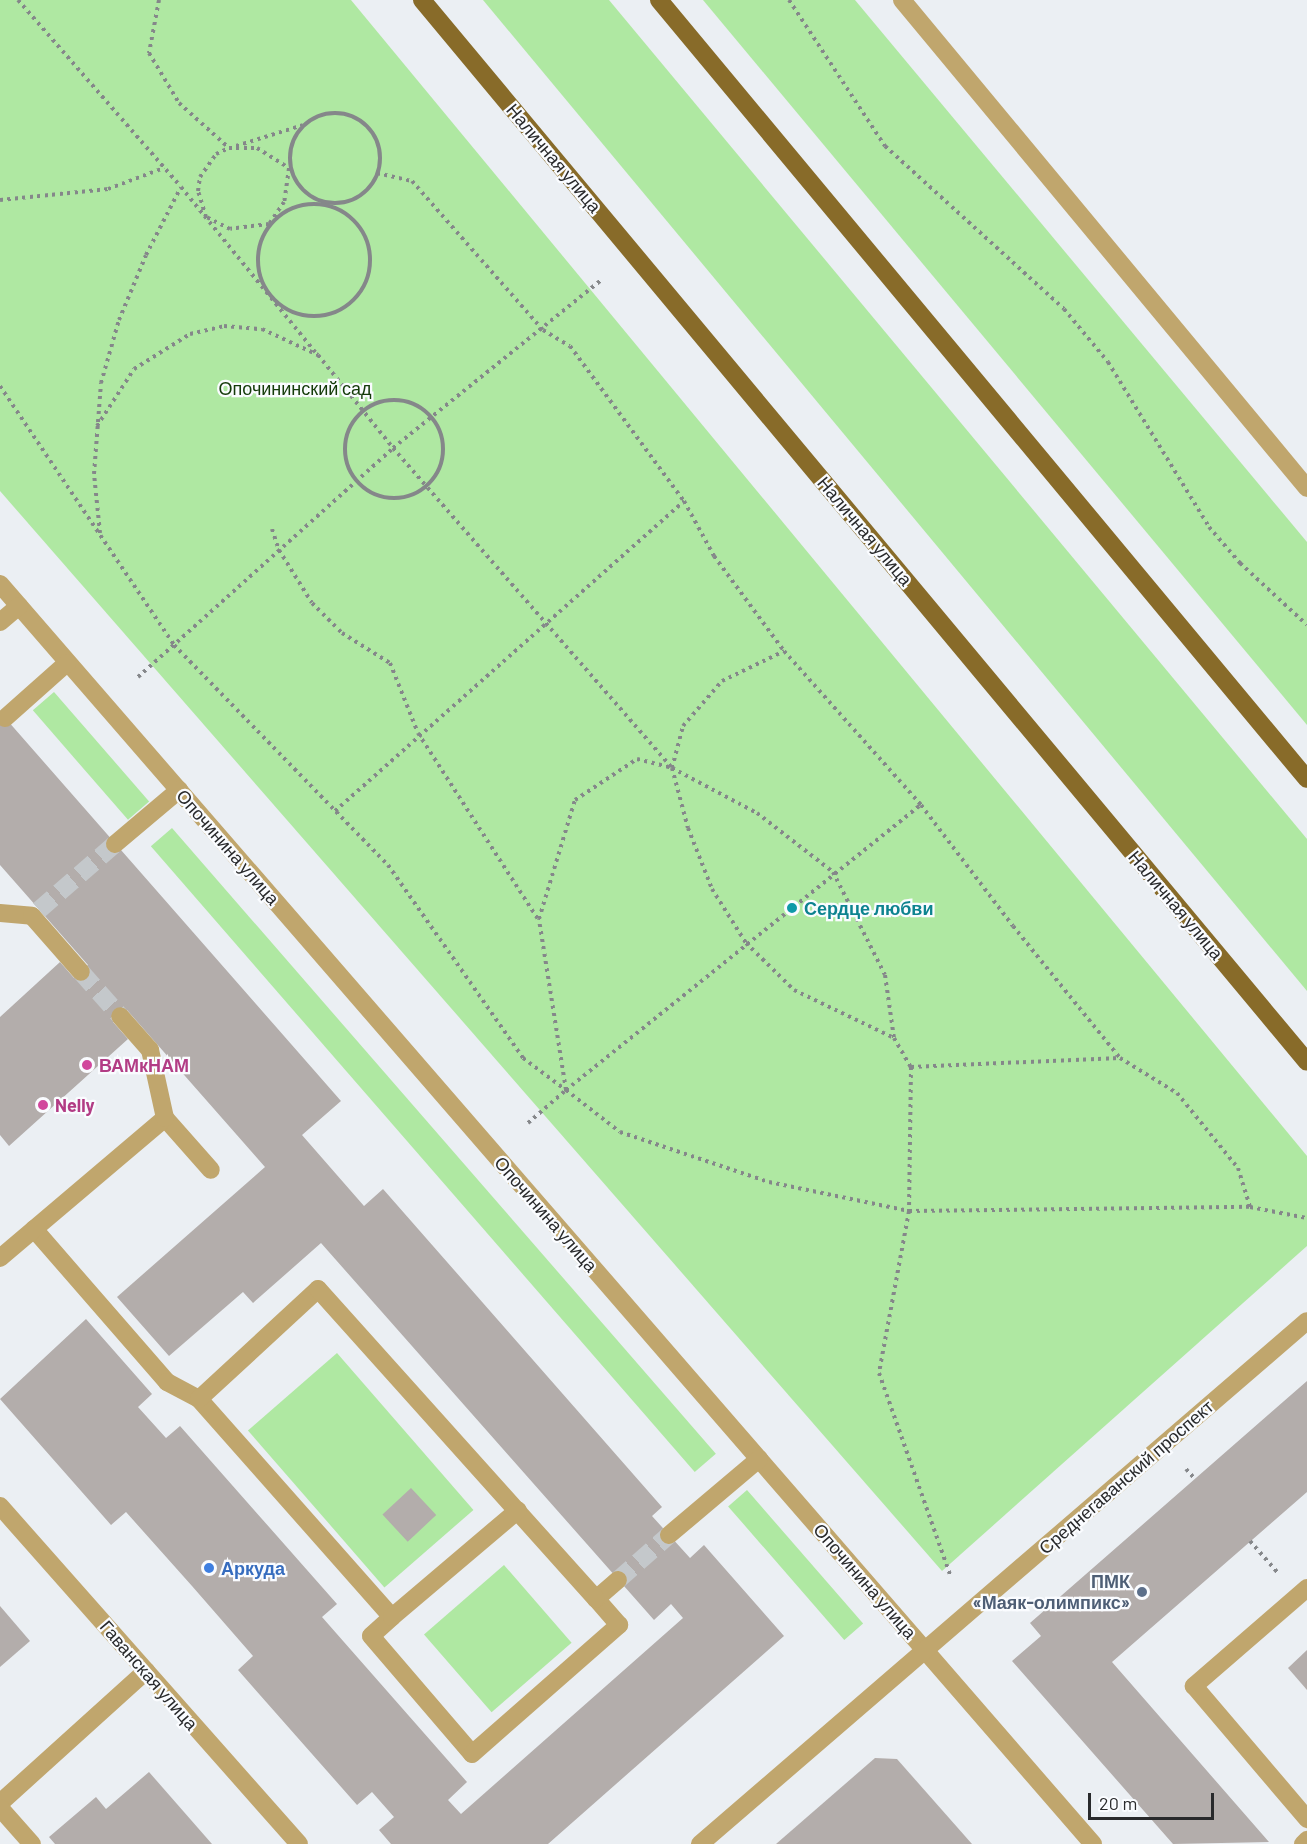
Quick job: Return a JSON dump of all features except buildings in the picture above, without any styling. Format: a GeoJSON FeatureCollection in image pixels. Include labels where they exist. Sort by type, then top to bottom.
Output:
{"type":"FeatureCollection","features":[{"type":"Feature","properties":{"kind":"main road","name":"Наличная улица"},"geometry":{"type":"LineString","coordinates":[[422,0],[1307,1062]]}},
{"type":"Feature","properties":{"kind":"main road"},"geometry":{"type":"LineString","coordinates":[[658,0],[1307,778]]}},
{"type":"Feature","properties":{"kind":"street"},"geometry":{"type":"LineString","coordinates":[[902,0],[1307,488]]}},
{"type":"Feature","properties":{"kind":"street","name":"Опочинина улица"},"geometry":{"type":"LineString","coordinates":[[0,584],[1093,1844]]}},
{"type":"Feature","properties":{"kind":"street"},"geometry":{"type":"LineString","coordinates":[[0,622],[19,606]]}},
{"type":"Feature","properties":{"kind":"street"},"geometry":{"type":"LineString","coordinates":[[5,718],[68,663]]}},
{"type":"Feature","properties":{"kind":"street"},"geometry":{"type":"LineString","coordinates":[[115,844],[179,790]]}},
{"type":"Feature","properties":{"kind":"street"},"geometry":{"type":"LineString","coordinates":[[0,913],[35,913],[81,972]]}},
{"type":"Feature","properties":{"kind":"street"},"geometry":{"type":"LineString","coordinates":[[120,1016],[150,1050],[165,1118],[211,1170]]}},
{"type":"Feature","properties":{"kind":"street"},"geometry":{"type":"LineString","coordinates":[[0,1258],[165,1118]]}},
{"type":"Feature","properties":{"kind":"street"},"geometry":{"type":"LineString","coordinates":[[34,1229],[167,1383],[199,1399],[392,1617]]}},
{"type":"Feature","properties":{"kind":"street"},"geometry":{"type":"LineString","coordinates":[[199,1399],[318,1289],[518,1510],[619,1625],[472,1754],[371,1636],[518,1510]]}},
{"type":"Feature","properties":{"kind":"street","name":"Среднегаванский проспект"},"geometry":{"type":"LineString","coordinates":[[700,1844],[1307,1321]]}},
{"type":"Feature","properties":{"kind":"street"},"geometry":{"type":"LineString","coordinates":[[669,1536],[759,1459]]}},
{"type":"Feature","properties":{"kind":"street","name":"Гаванская улица"},"geometry":{"type":"LineString","coordinates":[[0,1506],[299,1844]]}},
{"type":"Feature","properties":{"kind":"street"},"geometry":{"type":"LineString","coordinates":[[597,1599],[618,1580]]}},
{"type":"Feature","properties":{"kind":"street"},"geometry":{"type":"LineString","coordinates":[[1302,1592],[1194,1686],[1307,1819]]}},
{"type":"Feature","properties":{"kind":"street"},"geometry":{"type":"LineString","coordinates":[[0,1803],[146,1671]]}},
{"type":"Feature","properties":{"kind":"street"},"geometry":{"type":"LineString","coordinates":[[0,1808],[32,1844]]}},
{"type":"Feature","properties":{"kind":"street"},"geometry":{"type":"LineString","coordinates":[[1303,1844],[1307,1840]]}},
{"type":"Feature","properties":{"kind":"path"},"geometry":{"type":"LineString","coordinates":[[18,0],[181,187],[393,448],[543,624],[672,768],[688,828],[712,889],[746,943],[794,990],[894,1038]]}},
{"type":"Feature","properties":{"kind":"path"},"geometry":{"type":"LineString","coordinates":[[159,0],[149,53],[179,103],[229,148],[257,148],[289,168],[319,203],[345,213],[364,233],[370,251],[363,287],[351,302],[318,316],[299,314],[267,295],[257,259],[269,224],[284,202],[289,168],[296,137],[304,125]]}},
{"type":"Feature","properties":{"kind":"path"},"geometry":{"type":"LineString","coordinates":[[789,0],[885,146],[1064,309],[1108,362],[1209,527],[1240,563],[1307,625]]}},
{"type":"Feature","properties":{"kind":"path"},"geometry":{"type":"LineString","coordinates":[[331,113],[360,120],[378,144],[377,173],[359,195],[346,201],[319,203],[284,212],[269,224],[230,229],[206,217],[198,191],[200,177],[216,154],[304,125],[331,113]]}},
{"type":"Feature","properties":{"kind":"path"},"geometry":{"type":"LineString","coordinates":[[0,200],[108,189],[164,168]]}},
{"type":"Feature","properties":{"kind":"path"},"geometry":{"type":"LineString","coordinates":[[377,173],[412,181],[543,330],[570,346],[684,501],[714,556],[784,651],[921,805],[1013,926],[1120,1058],[1177,1093],[1238,1168],[1250,1207]]}},
{"type":"Feature","properties":{"kind":"path"},"geometry":{"type":"LineString","coordinates":[[100,533],[94,474],[101,383],[119,320],[146,255],[181,187]]}},
{"type":"Feature","properties":{"kind":"path"},"geometry":{"type":"LineString","coordinates":[[138,677],[393,448],[543,330],[601,280]]}},
{"type":"Feature","properties":{"kind":"path"},"geometry":{"type":"LineString","coordinates":[[97,426],[134,369],[190,334],[224,327],[262,329],[318,355]]}},
{"type":"Feature","properties":{"kind":"path"},"geometry":{"type":"LineString","coordinates":[[0,386],[174,645],[388,865],[523,1058],[620,1132],[769,1182],[909,1212],[1250,1207],[1307,1218]]}},
{"type":"Feature","properties":{"kind":"path"},"geometry":{"type":"LineString","coordinates":[[391,400],[420,407],[432,417],[443,445],[442,461],[426,486],[397,499],[375,494],[356,481],[344,452],[352,423],[363,411],[391,400]]}},
{"type":"Feature","properties":{"kind":"path"},"geometry":{"type":"LineString","coordinates":[[335,811],[418,733],[684,501]]}},
{"type":"Feature","properties":{"kind":"path"},"geometry":{"type":"LineString","coordinates":[[272,529],[279,550],[312,603],[342,633],[390,663],[418,733],[539,919],[566,1090]]}},
{"type":"Feature","properties":{"kind":"path"},"geometry":{"type":"LineString","coordinates":[[672,768],[683,726],[722,681],[784,651]]}},
{"type":"Feature","properties":{"kind":"path"},"geometry":{"type":"LineString","coordinates":[[539,919],[575,800],[637,759],[672,768],[758,813],[833,872],[885,975],[894,1038],[911,1067],[909,1212],[879,1373],[950,1575]]}},
{"type":"Feature","properties":{"kind":"path"},"geometry":{"type":"LineString","coordinates":[[528,1123],[833,872],[921,805]]}},
{"type":"Feature","properties":{"kind":"path"},"geometry":{"type":"LineString","coordinates":[[911,1067],[1120,1058]]}},
{"type":"Feature","properties":{"kind":"path"},"geometry":{"type":"LineString","coordinates":[[1186,1469],[1195,1479]]}},
{"type":"Feature","properties":{"kind":"path"},"geometry":{"type":"LineString","coordinates":[[1250,1541],[1302,1592]]}},
{"type":"Feature","properties":{"kind":"green space","name":"Опочининский сад"},"geometry":{"type":"Polygon","coordinates":[[[0,0],[351,0],[1307,1156],[1307,1246],[942,1571],[0,491],[0,0]]]}},
{"type":"Feature","properties":{"kind":"green space"},"geometry":{"type":"Polygon","coordinates":[[[483,0],[609,0],[1307,839],[1307,991],[483,0]]]}},
{"type":"Feature","properties":{"kind":"green space"},"geometry":{"type":"Polygon","coordinates":[[[703,0],[855,0],[1307,542],[1307,725],[703,0]]]}},
{"type":"Feature","properties":{"kind":"green space"},"geometry":{"type":"Polygon","coordinates":[[[54,692],[149,801],[128,820],[33,710],[54,692]]]}},
{"type":"Feature","properties":{"kind":"green space"},"geometry":{"type":"Polygon","coordinates":[[[172,828],[716,1454],[695,1472],[151,846],[172,828]]]}},
{"type":"Feature","properties":{"kind":"green space"},"geometry":{"type":"Polygon","coordinates":[[[337,1353],[473,1510],[384,1587],[248,1430],[337,1353]]]}},
{"type":"Feature","properties":{"kind":"green space"},"geometry":{"type":"Polygon","coordinates":[[[747,1490],[863,1624],[844,1640],[728,1506],[747,1490]]]}},
{"type":"Feature","properties":{"kind":"green space"},"geometry":{"type":"Polygon","coordinates":[[[504,1565],[572,1643],[492,1712],[424,1635],[504,1565]]]}},
{"type":"Feature","properties":{"kind":"tunnel"},"geometry":{"type":"LineString","coordinates":[[39,910],[115,844]]}},
{"type":"Feature","properties":{"kind":"tunnel"},"geometry":{"type":"LineString","coordinates":[[81,972],[120,1016]]}},
{"type":"Feature","properties":{"kind":"tunnel"},"geometry":{"type":"LineString","coordinates":[[618,1580],[669,1535]]}},
{"type":"Feature","properties":{"kind":"place","name":"Сердце любви"},"geometry":{"type":"Point","coordinates":[792,908]}},
{"type":"Feature","properties":{"kind":"place","name":"ВАМкНАМ"},"geometry":{"type":"Point","coordinates":[87,1065]}},
{"type":"Feature","properties":{"kind":"place","name":"Nelly"},"geometry":{"type":"Point","coordinates":[43,1105]}},
{"type":"Feature","properties":{"kind":"place","name":"Аркуда"},"geometry":{"type":"Point","coordinates":[209,1568]}},
{"type":"Feature","properties":{"kind":"place","name":"ПМК «Маяк-олимпикс»"},"geometry":{"type":"Point","coordinates":[1142,1592]}}]}
